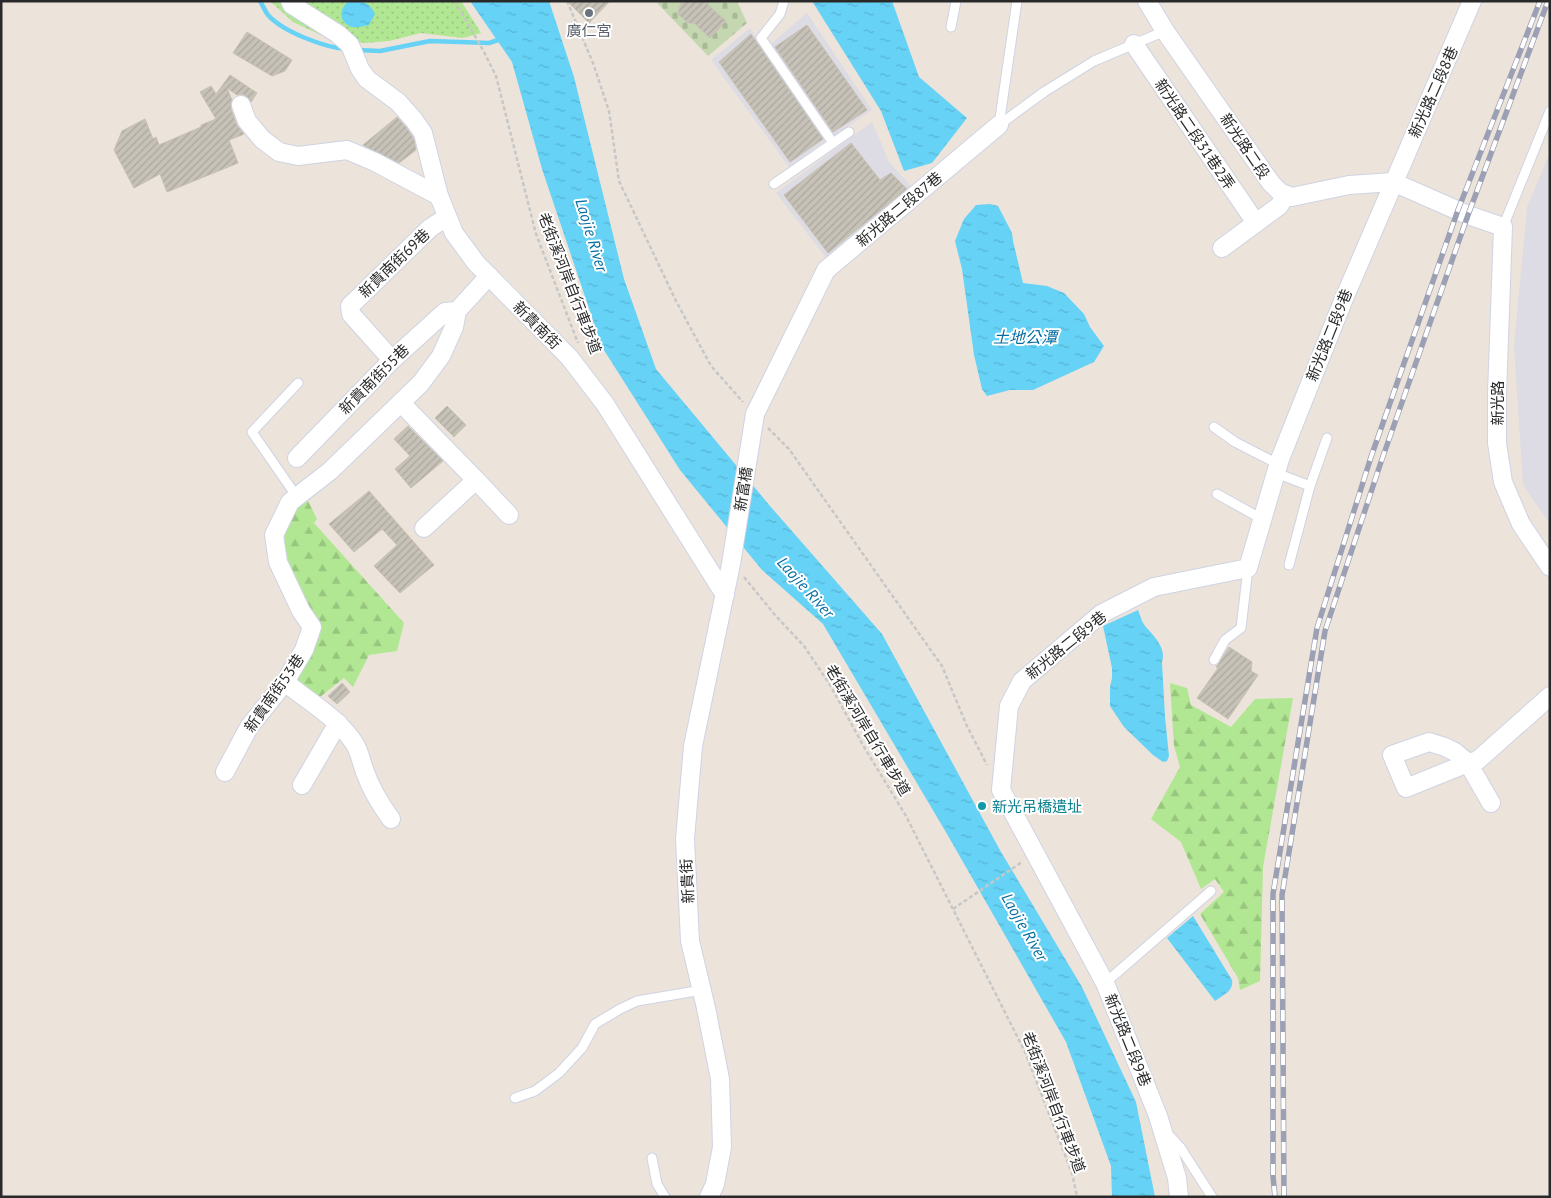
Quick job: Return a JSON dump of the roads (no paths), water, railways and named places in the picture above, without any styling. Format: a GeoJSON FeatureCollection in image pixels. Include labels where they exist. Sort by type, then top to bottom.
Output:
{"type":"FeatureCollection","features":[{"type":"Feature","properties":{"kind":"street","name":"新貴南街"},"geometry":{"type":"LineString","coordinates":[[290,1],[292,5],[338,34],[353,52],[360,69],[367,79],[398,102],[414,120],[423,133],[438,196],[454,233],[476,263],[569,357],[605,404],[725,595]]}},
{"type":"Feature","properties":{"kind":"street","name":"新光路二段"},"geometry":{"type":"LineString","coordinates":[[1147,1],[1165,31],[1271,183],[1281,193],[1286,195]]}},
{"type":"Feature","properties":{"kind":"street","name":"新光路二段8巷"},"geometry":{"type":"LineString","coordinates":[[1393,182],[1472,1]]}},
{"type":"Feature","properties":{"kind":"street","name":"新光路二段31巷2弄"},"geometry":{"type":"LineString","coordinates":[[1134,44],[1256,223]]}},
{"type":"Feature","properties":{"kind":"street"},"geometry":{"type":"LineString","coordinates":[[241,105],[247,121],[262,139],[280,152],[298,156],[347,150],[375,162],[438,196]]}},
{"type":"Feature","properties":{"kind":"street","name":"新光路二段87巷"},"geometry":{"type":"LineString","coordinates":[[755,414],[826,270],[999,125]]}},
{"type":"Feature","properties":{"kind":"street"},"geometry":{"type":"LineString","coordinates":[[1222,248],[1279,206],[1286,195],[1292,197],[1349,185],[1393,182],[1468,216],[1503,227]]}},
{"type":"Feature","properties":{"kind":"street","name":"新光路二段9巷"},"geometry":{"type":"LineString","coordinates":[[1180,1197],[1177,1178],[1161,1127],[1105,983],[1001,790],[1009,706],[1022,681],[1101,614],[1154,587],[1248,568],[1277,469],[1342,301],[1393,182]]}},
{"type":"Feature","properties":{"kind":"street","name":"新貴南街69巷"},"geometry":{"type":"LineString","coordinates":[[392,360],[351,314],[350,306],[430,228],[448,218]]}},
{"type":"Feature","properties":{"kind":"street","name":"新光路"},"geometry":{"type":"LineString","coordinates":[[1503,227],[1497,443],[1503,482],[1521,524],[1550,567]]}},
{"type":"Feature","properties":{"kind":"street","name":"新貴南街53巷"},"geometry":{"type":"LineString","coordinates":[[225,772],[249,727],[285,682],[304,650],[312,628],[300,611],[278,562],[274,535],[290,502],[330,471],[421,383],[441,356],[454,328],[457,311],[489,276]]}},
{"type":"Feature","properties":{"kind":"street","name":"新貴南街55巷"},"geometry":{"type":"LineString","coordinates":[[297,458],[392,360],[445,312],[457,311]]}},
{"type":"Feature","properties":{"kind":"street"},"geometry":{"type":"LineString","coordinates":[[401,402],[509,515]]}},
{"type":"Feature","properties":{"kind":"street","name":"新富橋"},"geometry":{"type":"LineString","coordinates":[[737,570],[755,414]]}},
{"type":"Feature","properties":{"kind":"street"},"geometry":{"type":"LineString","coordinates":[[424,528],[476,480]]}},
{"type":"Feature","properties":{"kind":"street","name":"新貴街"},"geometry":{"type":"LineString","coordinates":[[709,1197],[715,1184],[722,1147],[720,1079],[690,941],[685,839],[693,746],[725,595],[737,570]]}},
{"type":"Feature","properties":{"kind":"street"},"geometry":{"type":"LineString","coordinates":[[285,682],[338,723],[357,747],[365,773],[380,804],[391,819]]}},
{"type":"Feature","properties":{"kind":"street"},"geometry":{"type":"LineString","coordinates":[[1491,803],[1468,763],[1478,760],[1550,696]]}},
{"type":"Feature","properties":{"kind":"street"},"geometry":{"type":"LineString","coordinates":[[302,785],[338,723]]}},
{"type":"Feature","properties":{"kind":"lane"},"geometry":{"type":"LineString","coordinates":[[784,1],[780,14],[761,38],[833,143]]}},
{"type":"Feature","properties":{"kind":"lane"},"geometry":{"type":"LineString","coordinates":[[951,26],[956,1]]}},
{"type":"Feature","properties":{"kind":"lane"},"geometry":{"type":"LineString","coordinates":[[999,125],[1017,1]]}},
{"type":"Feature","properties":{"kind":"lane"},"geometry":{"type":"LineString","coordinates":[[999,125],[1044,92],[1094,61],[1165,31]]}},
{"type":"Feature","properties":{"kind":"lane"},"geometry":{"type":"LineString","coordinates":[[1503,227],[1550,111]]}},
{"type":"Feature","properties":{"kind":"lane"},"geometry":{"type":"LineString","coordinates":[[774,184],[849,132]]}},
{"type":"Feature","properties":{"kind":"lane"},"geometry":{"type":"LineString","coordinates":[[296,497],[252,432],[298,383]]}},
{"type":"Feature","properties":{"kind":"lane"},"geometry":{"type":"LineString","coordinates":[[1214,428],[1277,469],[1310,486]]}},
{"type":"Feature","properties":{"kind":"lane"},"geometry":{"type":"LineString","coordinates":[[1289,566],[1310,486],[1327,438]]}},
{"type":"Feature","properties":{"kind":"lane"},"geometry":{"type":"LineString","coordinates":[[1217,494],[1262,520]]}},
{"type":"Feature","properties":{"kind":"lane"},"geometry":{"type":"LineString","coordinates":[[1214,660],[1225,640],[1241,628],[1248,568]]}},
{"type":"Feature","properties":{"kind":"lane"},"geometry":{"type":"LineString","coordinates":[[1105,983],[1211,890]]}},
{"type":"Feature","properties":{"kind":"lane"},"geometry":{"type":"LineString","coordinates":[[515,1098],[535,1091],[559,1073],[582,1048],[595,1024],[620,1009],[637,1001],[702,990]]}},
{"type":"Feature","properties":{"kind":"lane"},"geometry":{"type":"LineString","coordinates":[[1161,1127],[1180,1147],[1212,1197]]}},
{"type":"Feature","properties":{"kind":"lane"},"geometry":{"type":"LineString","coordinates":[[652,1158],[657,1184],[665,1197]]}},
{"type":"Feature","properties":{"kind":"water"},"geometry":{"type":"Polygon","coordinates":[[[349,1],[361,2],[370,6],[375,14],[369,25],[352,27],[344,22],[341,16],[345,4],[349,1]]]}},
{"type":"Feature","properties":{"kind":"water","name":"Laojie River"},"geometry":{"type":"Polygon","coordinates":[[[470,1],[549,1],[574,77],[624,279],[656,369],[770,506],[882,634],[1001,852],[1082,987],[1136,1102],[1155,1197],[1112,1197],[1111,1166],[1066,1042],[947,834],[823,624],[762,570],[680,470],[602,347],[542,169],[512,62],[470,1]]]}},
{"type":"Feature","properties":{"kind":"water"},"geometry":{"type":"Polygon","coordinates":[[[812,1],[892,1],[919,77],[967,118],[932,163],[904,171],[881,111],[812,1]]]}},
{"type":"Feature","properties":{"kind":"water","name":"土地公潭"},"geometry":{"type":"Polygon","coordinates":[[[990,204],[998,206],[1012,233],[1023,283],[1047,286],[1064,293],[1084,314],[1090,327],[1104,346],[1094,362],[1033,390],[1010,390],[987,396],[982,389],[974,355],[962,269],[955,241],[964,219],[976,205],[990,204]]]}},
{"type":"Feature","properties":{"kind":"water"},"geometry":{"type":"Polygon","coordinates":[[[1138,610],[1144,624],[1163,652],[1165,717],[1169,756],[1167,761],[1163,762],[1124,727],[1110,706],[1112,668],[1103,626],[1138,610]]]}},
{"type":"Feature","properties":{"kind":"water"},"geometry":{"type":"Polygon","coordinates":[[[1193,916],[1232,980],[1230,990],[1215,1001],[1167,938],[1193,916]]]}},
{"type":"Feature","properties":{"kind":"waterway"},"geometry":{"type":"LineString","coordinates":[[260,1],[268,15],[294,33],[328,46],[347,49]]}},
{"type":"Feature","properties":{"kind":"waterway"},"geometry":{"type":"LineString","coordinates":[[358,50],[380,51],[430,41],[489,43],[501,39]]}},
{"type":"Feature","properties":{"kind":"railway"},"geometry":{"type":"LineString","coordinates":[[1275,1197],[1273,1176],[1273,894],[1317,628],[1371,457],[1458,210],[1540,1]]}},
{"type":"Feature","properties":{"kind":"railway"},"geometry":{"type":"LineString","coordinates":[[1284,1197],[1282,895],[1325,631],[1381,462],[1468,215],[1548,1]]}},
{"type":"Feature","properties":{"kind":"place","name":"廣仁宮"},"geometry":{"type":"Point","coordinates":[589,13]}},
{"type":"Feature","properties":{"kind":"place","name":"新光吊橋遺址"},"geometry":{"type":"Point","coordinates":[982,806]}}]}
